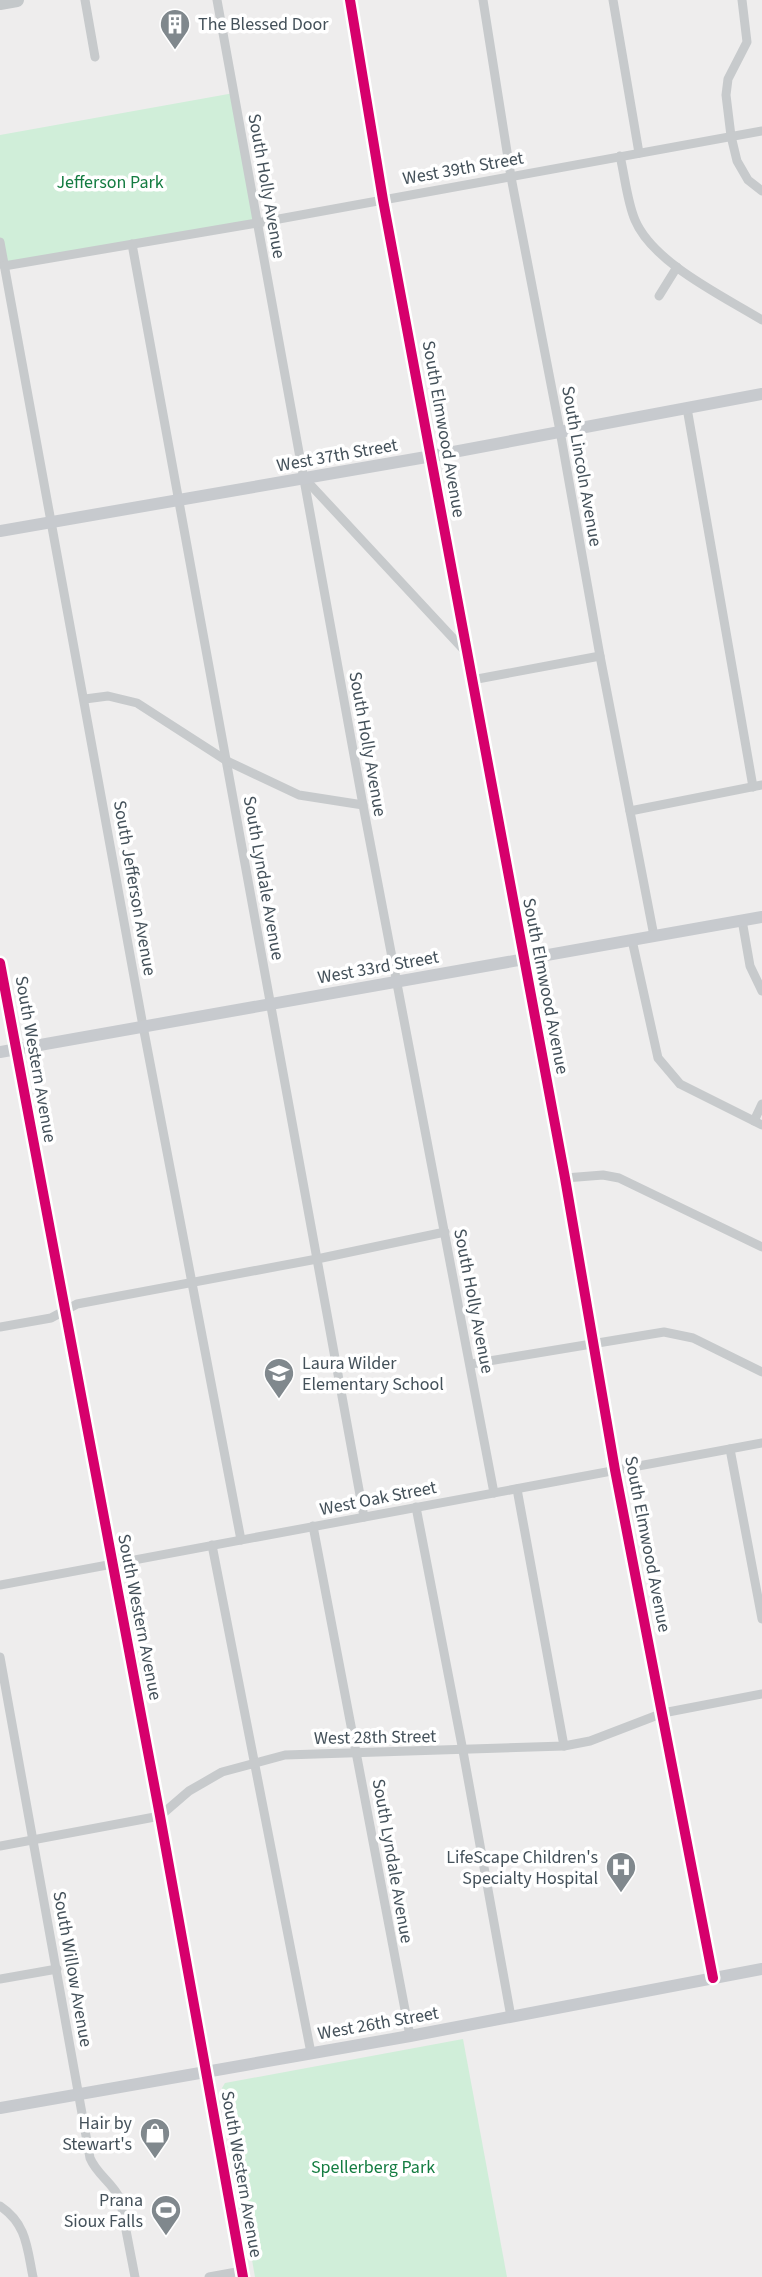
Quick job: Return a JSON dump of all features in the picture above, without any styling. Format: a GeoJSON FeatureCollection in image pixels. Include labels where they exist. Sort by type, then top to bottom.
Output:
{"type":"FeatureCollection","features":[{"type":"Feature","properties":{"kind":"main road"},"geometry":{"type":"LineString","coordinates":[[0,3],[17,0]]}},
{"type":"Feature","properties":{"kind":"street"},"geometry":{"type":"LineString","coordinates":[[85,0],[95,57]]}},
{"type":"Feature","properties":{"kind":"street","name":"South Holly Avenue"},"geometry":{"type":"LineString","coordinates":[[217,0],[363,805],[494,1493]]}},
{"type":"Feature","properties":{"kind":"street","name":"South Elmwood Avenue"},"geometry":{"type":"LineString","coordinates":[[349,0],[383,200],[565,1178],[615,1470],[713,1978]]}},
{"type":"Feature","properties":{"kind":"street","name":"South Lincoln Avenue"},"geometry":{"type":"LineString","coordinates":[[483,0],[511,177],[653,936]]}},
{"type":"Feature","properties":{"kind":"street"},"geometry":{"type":"LineString","coordinates":[[613,0],[639,153]]}},
{"type":"Feature","properties":{"kind":"street"},"geometry":{"type":"LineString","coordinates":[[742,0],[747,42],[728,79],[726,95],[731,136],[742,172],[762,191]]}},
{"type":"Feature","properties":{"kind":"street","name":"West 39th Street"},"geometry":{"type":"LineString","coordinates":[[4,265],[257,223],[762,131]]}},
{"type":"Feature","properties":{"kind":"street"},"geometry":{"type":"LineString","coordinates":[[620,156],[636,222],[649,243],[677,267],[762,320]]}},
{"type":"Feature","properties":{"kind":"street","name":"South Jefferson Avenue"},"geometry":{"type":"LineString","coordinates":[[0,242],[143,1026],[241,1540]]}},
{"type":"Feature","properties":{"kind":"street","name":"South Lyndale Avenue"},"geometry":{"type":"LineString","coordinates":[[132,244],[364,1517]]}},
{"type":"Feature","properties":{"kind":"street"},"geometry":{"type":"LineString","coordinates":[[659,296],[677,267]]}},
{"type":"Feature","properties":{"kind":"street","name":"West 37th Street"},"geometry":{"type":"LineString","coordinates":[[0,531],[305,479],[762,394]]}},
{"type":"Feature","properties":{"kind":"street"},"geometry":{"type":"LineString","coordinates":[[630,811],[758,786],[687,408]]}},
{"type":"Feature","properties":{"kind":"street"},"geometry":{"type":"LineString","coordinates":[[305,479],[466,652]]}},
{"type":"Feature","properties":{"kind":"street"},"geometry":{"type":"LineString","coordinates":[[472,680],[600,656]]}},
{"type":"Feature","properties":{"kind":"street"},"geometry":{"type":"LineString","coordinates":[[85,699],[108,696],[137,703],[227,761],[299,795],[363,805]]}},
{"type":"Feature","properties":{"kind":"street","name":"West 33rd Street"},"geometry":{"type":"LineString","coordinates":[[0,1052],[762,916]]}},
{"type":"Feature","properties":{"kind":"street"},"geometry":{"type":"LineString","coordinates":[[742,920],[750,966],[762,991]]}},
{"type":"Feature","properties":{"kind":"street"},"geometry":{"type":"LineString","coordinates":[[632,940],[658,1058],[680,1084],[758,1123],[762,1104]]}},
{"type":"Feature","properties":{"kind":"street","name":"South Western Avenue"},"geometry":{"type":"LineString","coordinates":[[0,963],[243,2274]]}},
{"type":"Feature","properties":{"kind":"street"},"geometry":{"type":"LineString","coordinates":[[565,1178],[603,1175],[619,1178],[762,1247]]}},
{"type":"Feature","properties":{"kind":"street"},"geometry":{"type":"LineString","coordinates":[[0,1327],[51,1318],[77,1304],[445,1232]]}},
{"type":"Feature","properties":{"kind":"street"},"geometry":{"type":"LineString","coordinates":[[471,1364],[664,1332],[693,1338],[762,1372]]}},
{"type":"Feature","properties":{"kind":"street","name":"West Oak Street"},"geometry":{"type":"LineString","coordinates":[[0,1585],[762,1443]]}},
{"type":"Feature","properties":{"kind":"street"},"geometry":{"type":"LineString","coordinates":[[730,1449],[757,1569],[762,1619]]}},
{"type":"Feature","properties":{"kind":"street"},"geometry":{"type":"LineString","coordinates":[[517,1489],[564,1746]]}},
{"type":"Feature","properties":{"kind":"street"},"geometry":{"type":"LineString","coordinates":[[416,1507],[511,2017]]}},
{"type":"Feature","properties":{"kind":"street","name":"South Lyndale Avenue"},"geometry":{"type":"LineString","coordinates":[[313,1527],[410,2036]]}},
{"type":"Feature","properties":{"kind":"street"},"geometry":{"type":"LineString","coordinates":[[212,1545],[311,2053]]}},
{"type":"Feature","properties":{"kind":"street","name":"South Willow Avenue"},"geometry":{"type":"LineString","coordinates":[[0,1657],[90,2158],[95,2170],[116,2190],[120,2199],[135,2277]]}},
{"type":"Feature","properties":{"kind":"street","name":"West 28th Street"},"geometry":{"type":"LineString","coordinates":[[0,1846],[160,1816],[189,1791],[222,1772],[285,1755],[564,1746],[590,1741],[663,1713],[762,1694]]}},
{"type":"Feature","properties":{"kind":"street"},"geometry":{"type":"LineString","coordinates":[[0,1979],[57,1969]]}},
{"type":"Feature","properties":{"kind":"street","name":"West 26th Street"},"geometry":{"type":"LineString","coordinates":[[0,2108],[410,2036],[762,1969]]}},
{"type":"Feature","properties":{"kind":"street"},"geometry":{"type":"LineString","coordinates":[[0,2206],[18,2221],[24,2235],[33,2277]]}},
{"type":"Feature","properties":{"kind":"street"},"geometry":{"type":"LineString","coordinates":[[209,2277],[243,2274]]}},
{"type":"Feature","properties":{"kind":"green space","name":"Jefferson Park"},"geometry":{"type":"Polygon","coordinates":[[[234,93],[257,223],[4,266],[0,242],[0,135],[234,93]]]}},
{"type":"Feature","properties":{"kind":"green space","name":"Spellerberg Park"},"geometry":{"type":"Polygon","coordinates":[[[463,2039],[507,2277],[255,2277],[222,2088],[225,2083],[463,2039]]]}},
{"type":"Feature","properties":{"kind":"cycle path"},"geometry":{"type":"LineString","coordinates":[[350,0],[383,200],[565,1178],[615,1470],[713,1978]]}},
{"type":"Feature","properties":{"kind":"cycle path"},"geometry":{"type":"LineString","coordinates":[[0,963],[160,1816],[243,2277]]}},
{"type":"Feature","properties":{"kind":"place","name":"The Blessed Door"},"geometry":{"type":"Point","coordinates":[175,51]}},
{"type":"Feature","properties":{"kind":"place","name":"Laura Wilder Elementary School"},"geometry":{"type":"Point","coordinates":[279,1400]}},
{"type":"Feature","properties":{"kind":"place","name":"LifeScape Children's Specialty Hospital"},"geometry":{"type":"Point","coordinates":[621,1894]}},
{"type":"Feature","properties":{"kind":"place","name":"Hair by Stewart's"},"geometry":{"type":"Point","coordinates":[155,2160]}},
{"type":"Feature","properties":{"kind":"place","name":"Prana Sioux Falls"},"geometry":{"type":"Point","coordinates":[166,2237]}}]}
